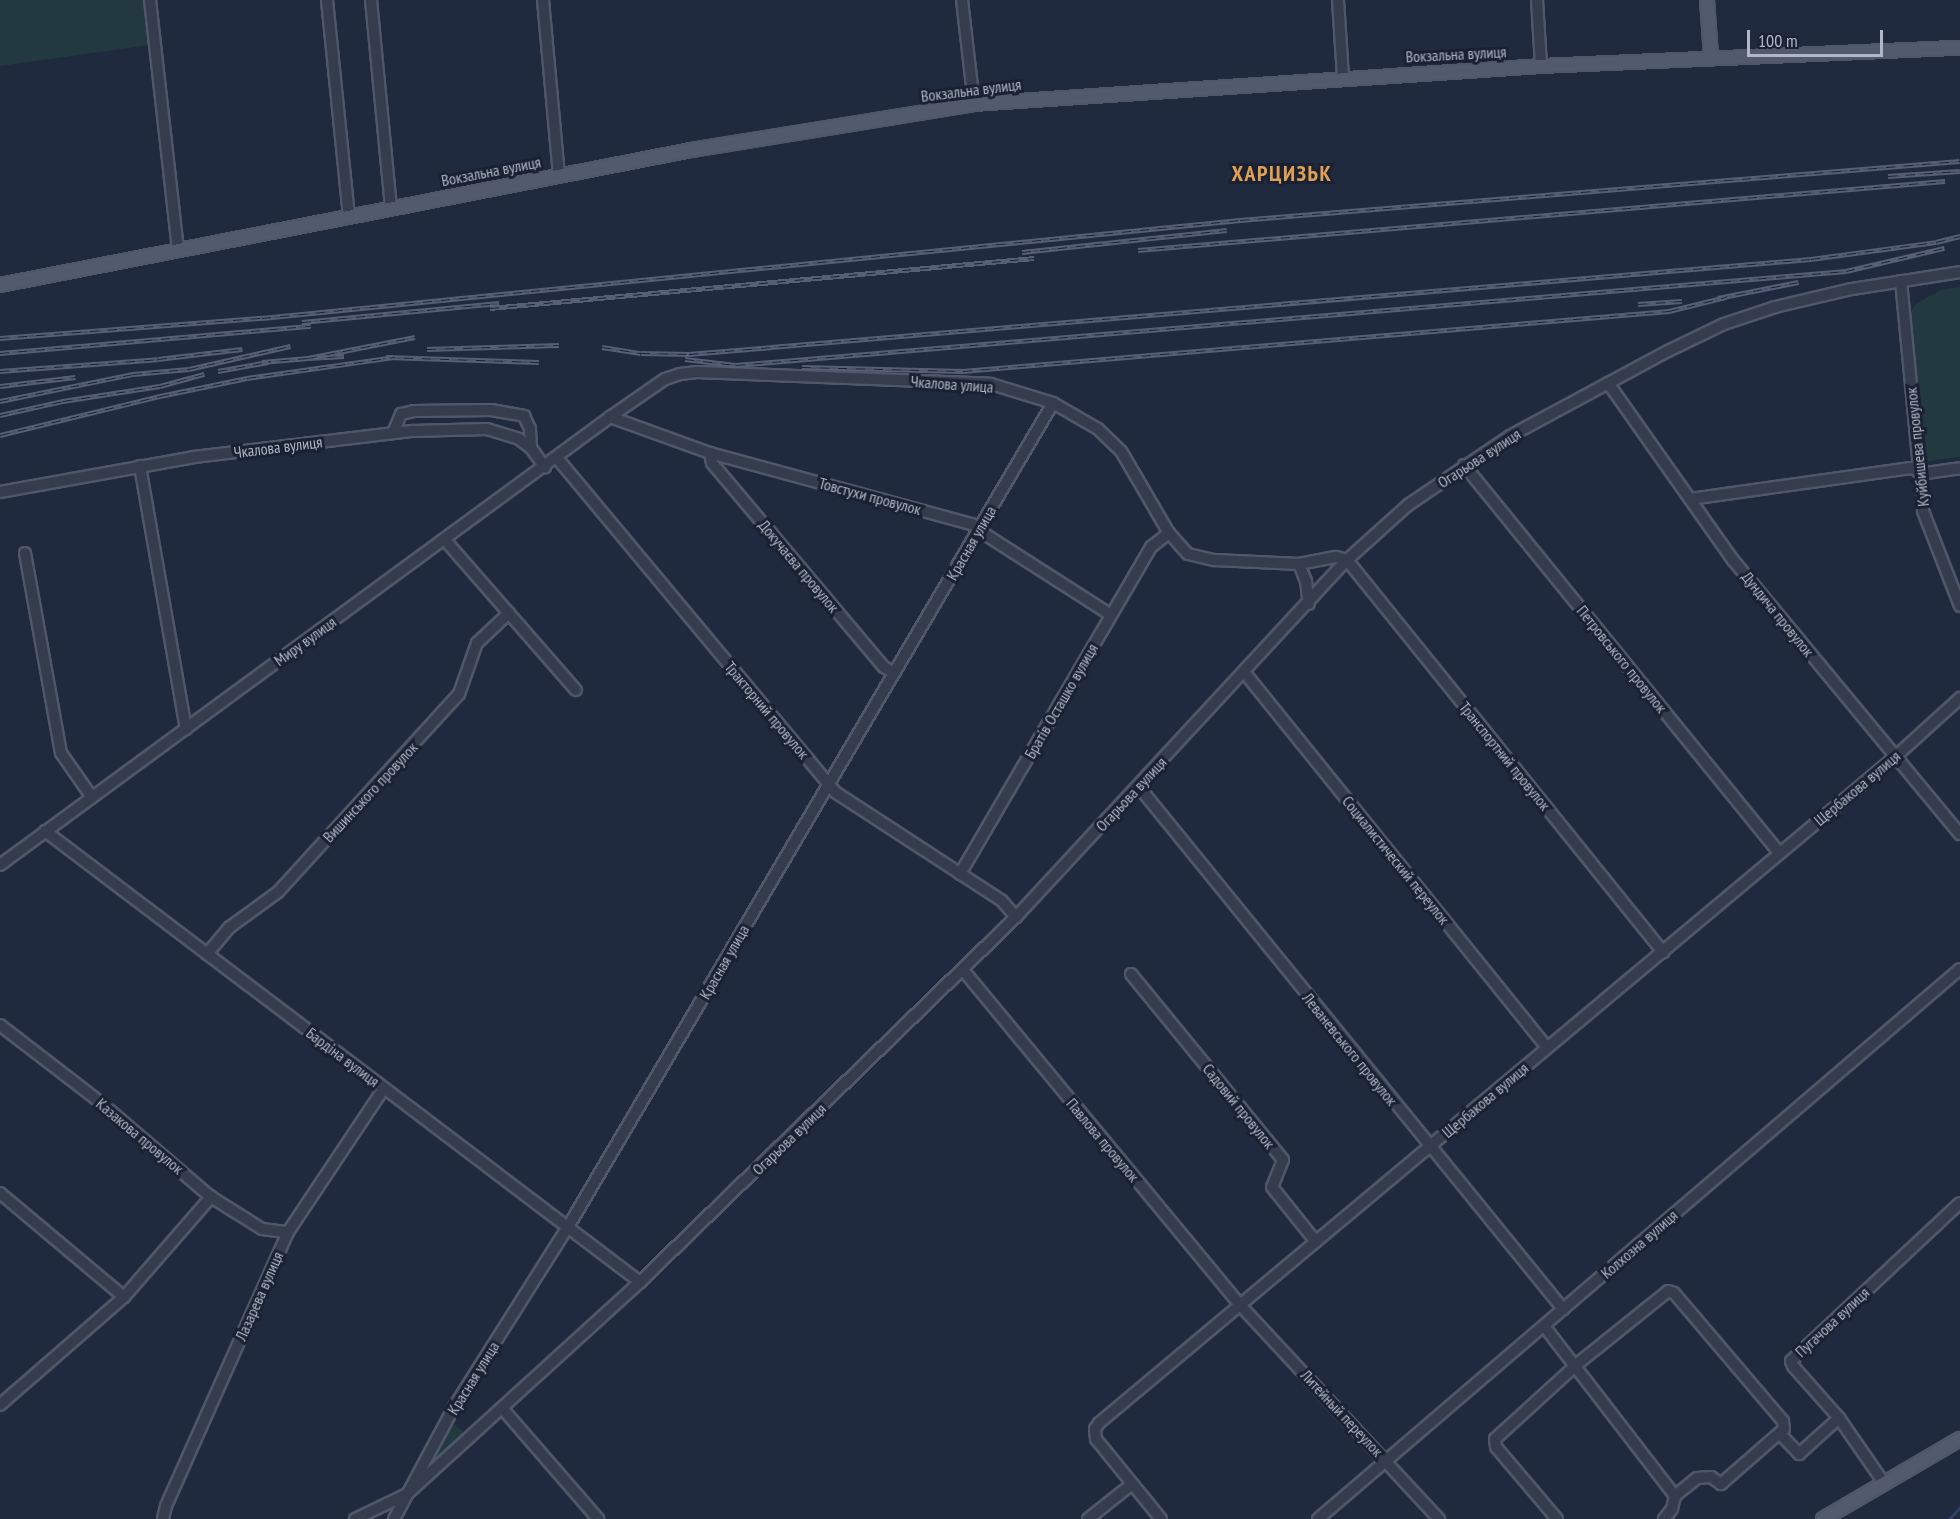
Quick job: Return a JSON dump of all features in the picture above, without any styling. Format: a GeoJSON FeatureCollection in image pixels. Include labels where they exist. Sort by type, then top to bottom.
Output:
{"type":"FeatureCollection","features":[{"type":"Feature","properties":{"kind":"main road"},"geometry":{"type":"LineString","coordinates":[[1707,0],[1711,57]]}},
{"type":"Feature","properties":{"kind":"main road","name":"Вокзальна вулиця"},"geometry":{"type":"LineString","coordinates":[[0,285],[691,150],[974,104],[1343,77],[1711,57],[1960,48]]}},
{"type":"Feature","properties":{"kind":"main road"},"geometry":{"type":"LineString","coordinates":[[1823,1519],[1960,1439]]}},
{"type":"Feature","properties":{"kind":"street"},"geometry":{"type":"LineString","coordinates":[[150,0],[178,250]]}},
{"type":"Feature","properties":{"kind":"street"},"geometry":{"type":"LineString","coordinates":[[327,0],[350,215]]}},
{"type":"Feature","properties":{"kind":"street"},"geometry":{"type":"LineString","coordinates":[[371,0],[392,207]]}},
{"type":"Feature","properties":{"kind":"street"},"geometry":{"type":"LineString","coordinates":[[543,0],[559,175]]}},
{"type":"Feature","properties":{"kind":"street"},"geometry":{"type":"LineString","coordinates":[[962,0],[974,104]]}},
{"type":"Feature","properties":{"kind":"street"},"geometry":{"type":"LineString","coordinates":[[1338,0],[1343,77]]}},
{"type":"Feature","properties":{"kind":"street"},"geometry":{"type":"LineString","coordinates":[[1537,0],[1540,66]]}},
{"type":"Feature","properties":{"kind":"street","name":"Огарьова вулиця"},"geometry":{"type":"LineString","coordinates":[[407,1494],[640,1282],[963,970],[1139,787],[1347,560],[1408,505],[1510,436],[1724,324],[1775,307],[1852,289],[1960,272]]}},
{"type":"Feature","properties":{"kind":"street","name":"Куйбишева провулок"},"geometry":{"type":"LineString","coordinates":[[1900,281],[1917,471],[1923,511],[1960,606]]}},
{"type":"Feature","properties":{"kind":"street","name":"Чкалова улица"},"geometry":{"type":"LineString","coordinates":[[610,417],[665,379],[697,372],[991,384],[1053,403],[1098,429],[1120,451],[1169,533],[1188,554],[1215,560],[1299,564],[1336,557],[1347,560]]}},
{"type":"Feature","properties":{"kind":"street","name":"Дундича провулок"},"geometry":{"type":"LineString","coordinates":[[1608,383],[1733,560],[1960,834]]}},
{"type":"Feature","properties":{"kind":"street","name":"Красная улица"},"geometry":{"type":"LineString","coordinates":[[394,1519],[454,1407],[568,1227],[1053,403]]}},
{"type":"Feature","properties":{"kind":"street"},"geometry":{"type":"LineString","coordinates":[[393,433],[401,414],[414,411],[491,410],[524,416],[530,429],[531,448]]}},
{"type":"Feature","properties":{"kind":"street","name":"Товстухи провулок"},"geometry":{"type":"LineString","coordinates":[[610,417],[710,453],[972,524],[1111,615]]}},
{"type":"Feature","properties":{"kind":"street","name":"Миру вулиця"},"geometry":{"type":"LineString","coordinates":[[0,865],[610,417]]}},
{"type":"Feature","properties":{"kind":"street","name":"Чкалова вулиця"},"geometry":{"type":"LineString","coordinates":[[0,492],[194,457],[393,433],[487,429],[519,439],[531,448],[544,467]]}},
{"type":"Feature","properties":{"kind":"street","name":"Докучаєва провулок"},"geometry":{"type":"LineString","coordinates":[[710,453],[712,463],[884,667],[894,672]]}},
{"type":"Feature","properties":{"kind":"street","name":"Тракторний провулок"},"geometry":{"type":"LineString","coordinates":[[557,458],[835,792],[1002,902],[1016,917]]}},
{"type":"Feature","properties":{"kind":"street","name":"Петровського провулок"},"geometry":{"type":"LineString","coordinates":[[1464,465],[1779,853]]}},
{"type":"Feature","properties":{"kind":"street"},"geometry":{"type":"LineString","coordinates":[[140,466],[186,729]]}},
{"type":"Feature","properties":{"kind":"street"},"geometry":{"type":"LineString","coordinates":[[1690,499],[1911,468],[1926,473],[1960,468]]}},
{"type":"Feature","properties":{"kind":"street","name":"Братів Осташко вулиця"},"geometry":{"type":"LineString","coordinates":[[960,874],[1151,546],[1169,533]]}},
{"type":"Feature","properties":{"kind":"street"},"geometry":{"type":"LineString","coordinates":[[445,540],[576,690]]}},
{"type":"Feature","properties":{"kind":"street"},"geometry":{"type":"LineString","coordinates":[[25,553],[61,753],[92,796]]}},
{"type":"Feature","properties":{"kind":"street","name":"Транспортний провулок"},"geometry":{"type":"LineString","coordinates":[[1347,560],[1663,952]]}},
{"type":"Feature","properties":{"kind":"street"},"geometry":{"type":"LineString","coordinates":[[1299,564],[1306,581],[1309,604]]}},
{"type":"Feature","properties":{"kind":"street","name":"Вишинського провулок"},"geometry":{"type":"LineString","coordinates":[[207,954],[230,927],[278,892],[459,694],[477,643],[509,613]]}},
{"type":"Feature","properties":{"kind":"street","name":"Социалистический переулок"},"geometry":{"type":"LineString","coordinates":[[1244,672],[1547,1047]]}},
{"type":"Feature","properties":{"kind":"street","name":"Щербакова вулиця"},"geometry":{"type":"LineString","coordinates":[[1161,1519],[1096,1439],[1095,1430],[1242,1308],[1316,1242],[1547,1047],[1895,757],[1960,698]]}},
{"type":"Feature","properties":{"kind":"street","name":"Леваневського провулок"},"geometry":{"type":"LineString","coordinates":[[1139,787],[1563,1309]]}},
{"type":"Feature","properties":{"kind":"street","name":"Бардіна вулиця"},"geometry":{"type":"LineString","coordinates":[[45,831],[640,1282]]}},
{"type":"Feature","properties":{"kind":"street","name":"Колхозна вулиця"},"geometry":{"type":"LineString","coordinates":[[1318,1519],[1960,969]]}},
{"type":"Feature","properties":{"kind":"street","name":"Павлова провулок"},"geometry":{"type":"LineString","coordinates":[[963,970],[1242,1308]]}},
{"type":"Feature","properties":{"kind":"street","name":"Садовий провулок"},"geometry":{"type":"LineString","coordinates":[[1131,974],[1283,1160],[1272,1187],[1316,1242]]}},
{"type":"Feature","properties":{"kind":"street","name":"Казакова провулок"},"geometry":{"type":"LineString","coordinates":[[0,1025],[100,1102],[211,1197],[262,1229],[288,1232]]}},
{"type":"Feature","properties":{"kind":"street","name":"Лазарева вулиця"},"geometry":{"type":"LineString","coordinates":[[163,1519],[165,1506],[288,1232],[384,1088]]}},
{"type":"Feature","properties":{"kind":"street"},"geometry":{"type":"LineString","coordinates":[[0,1193],[124,1297]]}},
{"type":"Feature","properties":{"kind":"street"},"geometry":{"type":"LineString","coordinates":[[0,1405],[124,1297],[211,1197]]}},
{"type":"Feature","properties":{"kind":"street","name":"Пугачова вулиця"},"geometry":{"type":"LineString","coordinates":[[1884,1483],[1839,1418],[1791,1361],[1960,1203]]}},
{"type":"Feature","properties":{"kind":"street"},"geometry":{"type":"LineString","coordinates":[[1557,1519],[1496,1447],[1495,1439],[1576,1365],[1663,1293],[1674,1293],[1783,1421],[1780,1434],[1721,1484],[1711,1477],[1697,1478],[1675,1496],[1672,1509],[1664,1519]]}},
{"type":"Feature","properties":{"kind":"street","name":"Литейный переулок"},"geometry":{"type":"LineString","coordinates":[[1242,1308],[1438,1519]]}},
{"type":"Feature","properties":{"kind":"street"},"geometry":{"type":"LineString","coordinates":[[1544,1326],[1675,1496]]}},
{"type":"Feature","properties":{"kind":"street"},"geometry":{"type":"LineString","coordinates":[[502,1408],[598,1519]]}},
{"type":"Feature","properties":{"kind":"street"},"geometry":{"type":"LineString","coordinates":[[1780,1434],[1799,1454],[1839,1418]]}},
{"type":"Feature","properties":{"kind":"street"},"geometry":{"type":"LineString","coordinates":[[1088,1519],[1132,1484]]}},
{"type":"Feature","properties":{"kind":"street"},"geometry":{"type":"LineString","coordinates":[[355,1519],[407,1494]]}},
{"type":"Feature","properties":{"kind":"green space"},"geometry":{"type":"Polygon","coordinates":[[[0,0],[144,0],[150,45],[0,66],[0,0]]]}},
{"type":"Feature","properties":{"kind":"green space"},"geometry":{"type":"Polygon","coordinates":[[[1960,287],[1960,457],[1928,461],[1922,457],[1908,316],[1916,304],[1926,298],[1943,289],[1960,287]]]}},
{"type":"Feature","properties":{"kind":"green space"},"geometry":{"type":"Polygon","coordinates":[[[454,1424],[464,1432],[463,1435],[438,1457],[436,1452],[454,1424]]]}},
{"type":"Feature","properties":{"kind":"waterway"},"geometry":{"type":"LineString","coordinates":[[1949,1519],[1960,1507]]}},
{"type":"Feature","properties":{"kind":"railway"},"geometry":{"type":"LineString","coordinates":[[0,338],[262,318],[1240,220],[1960,161]]}},
{"type":"Feature","properties":{"kind":"railway"},"geometry":{"type":"LineString","coordinates":[[1888,176],[1960,171]]}},
{"type":"Feature","properties":{"kind":"railway"},"geometry":{"type":"LineString","coordinates":[[1138,250],[1945,181]]}},
{"type":"Feature","properties":{"kind":"railway"},"geometry":{"type":"LineString","coordinates":[[1022,252],[1227,230]]}},
{"type":"Feature","properties":{"kind":"railway"},"geometry":{"type":"LineString","coordinates":[[602,347],[641,353],[689,354],[1811,259],[1936,242],[1960,236]]}},
{"type":"Feature","properties":{"kind":"railway"},"geometry":{"type":"LineString","coordinates":[[685,359],[736,365],[1846,271],[1944,248]]}},
{"type":"Feature","properties":{"kind":"railway"},"geometry":{"type":"LineString","coordinates":[[490,308],[1034,258]]}},
{"type":"Feature","properties":{"kind":"railway"},"geometry":{"type":"LineString","coordinates":[[1718,298],[1798,282]]}},
{"type":"Feature","properties":{"kind":"railway"},"geometry":{"type":"LineString","coordinates":[[802,367],[963,371],[1669,311],[1726,297]]}},
{"type":"Feature","properties":{"kind":"railway"},"geometry":{"type":"LineString","coordinates":[[1638,304],[1682,301]]}},
{"type":"Feature","properties":{"kind":"railway"},"geometry":{"type":"LineString","coordinates":[[302,322],[499,303]]}},
{"type":"Feature","properties":{"kind":"railway"},"geometry":{"type":"LineString","coordinates":[[0,353],[311,326]]}},
{"type":"Feature","properties":{"kind":"railway"},"geometry":{"type":"LineString","coordinates":[[262,362],[308,358],[415,337]]}},
{"type":"Feature","properties":{"kind":"railway"},"geometry":{"type":"LineString","coordinates":[[427,349],[559,345]]}},
{"type":"Feature","properties":{"kind":"railway"},"geometry":{"type":"LineString","coordinates":[[0,401],[133,374],[189,369],[290,346]]}},
{"type":"Feature","properties":{"kind":"railway"},"geometry":{"type":"LineString","coordinates":[[0,371],[158,359],[242,349]]}},
{"type":"Feature","properties":{"kind":"railway"},"geometry":{"type":"LineString","coordinates":[[308,358],[344,356]]}},
{"type":"Feature","properties":{"kind":"railway"},"geometry":{"type":"LineString","coordinates":[[386,357],[539,362]]}},
{"type":"Feature","properties":{"kind":"railway"},"geometry":{"type":"LineString","coordinates":[[0,435],[160,396],[247,378],[394,357]]}},
{"type":"Feature","properties":{"kind":"railway"},"geometry":{"type":"LineString","coordinates":[[218,371],[268,362]]}},
{"type":"Feature","properties":{"kind":"railway"},"geometry":{"type":"LineString","coordinates":[[0,415],[63,401],[160,386],[204,374]]}},
{"type":"Feature","properties":{"kind":"railway"},"geometry":{"type":"LineString","coordinates":[[0,386],[75,377]]}},
{"type":"Feature","properties":{"kind":"district","name":"ХАРЦИЗЬК"},"geometry":{"type":"Point","coordinates":[1282,174]}}]}
